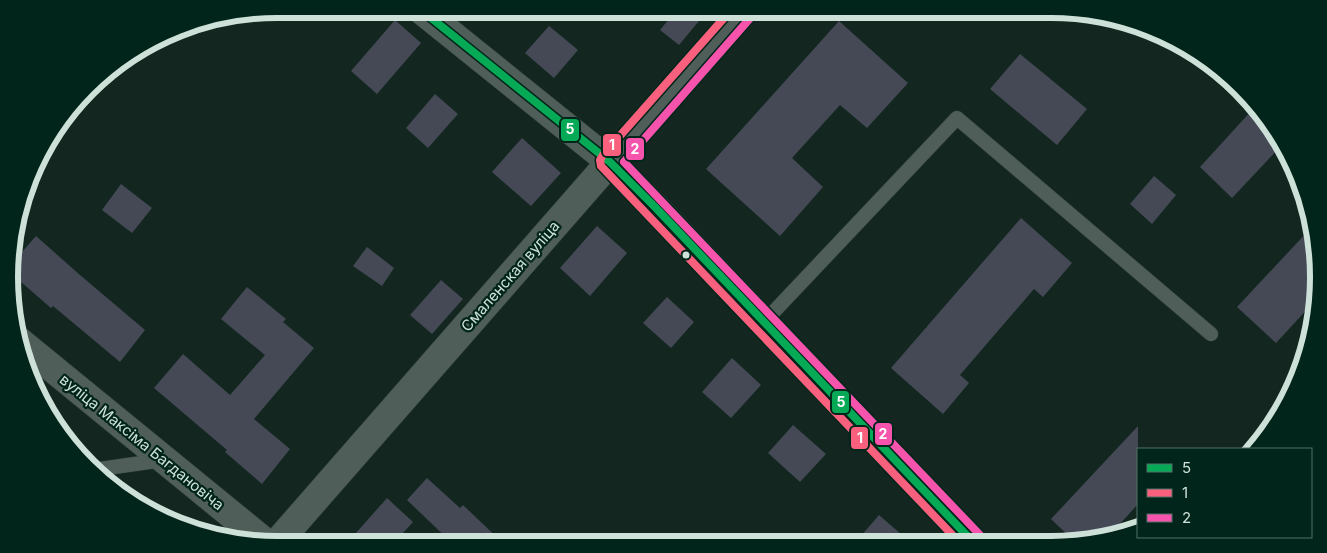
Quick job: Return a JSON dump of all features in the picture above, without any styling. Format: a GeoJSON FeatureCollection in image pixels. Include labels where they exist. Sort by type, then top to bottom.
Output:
{"type":"FeatureCollection","features":[{"type":"Feature","properties":{"kind":"street"},"geometry":{"type":"LineString","coordinates":[[431,18],[610,162],[967,536]]}},
{"type":"Feature","properties":{"kind":"street","name":"Смаленская вуліца"},"geometry":{"type":"LineString","coordinates":[[283,536],[737,18]]}},
{"type":"Feature","properties":{"kind":"street","name":"вуліца Максіма Багдановіча"},"geometry":{"type":"LineString","coordinates":[[27,348],[256,534]]}},
{"type":"Feature","properties":{"kind":"lane"},"geometry":{"type":"LineString","coordinates":[[764,322],[957,118],[1211,334]]}},
{"type":"Feature","properties":{"kind":"lane"},"geometry":{"type":"LineString","coordinates":[[103,469],[163,460]]}},
{"type":"Feature","properties":{"kind":"building"},"geometry":{"type":"Polygon","coordinates":[[[670,18],[702,18],[679,45],[660,30],[670,18]]]}},
{"type":"Feature","properties":{"kind":"building"},"geometry":{"type":"Polygon","coordinates":[[[395,20],[421,43],[377,94],[351,71],[395,20]]]}},
{"type":"Feature","properties":{"kind":"building"},"geometry":{"type":"Polygon","coordinates":[[[839,21],[908,83],[867,128],[840,105],[792,158],[823,187],[780,236],[706,169],[839,21]]]}},
{"type":"Feature","properties":{"kind":"building"},"geometry":{"type":"Polygon","coordinates":[[[549,26],[578,50],[554,78],[525,53],[549,26]]]}},
{"type":"Feature","properties":{"kind":"building"},"geometry":{"type":"Polygon","coordinates":[[[1020,54],[1087,109],[1057,145],[990,89],[1020,54]]]}},
{"type":"Feature","properties":{"kind":"building"},"geometry":{"type":"Polygon","coordinates":[[[435,94],[458,114],[428,148],[406,128],[435,94]]]}},
{"type":"Feature","properties":{"kind":"building"},"geometry":{"type":"Polygon","coordinates":[[[1250,112],[1277,150],[1232,198],[1200,167],[1250,112]]]}},
{"type":"Feature","properties":{"kind":"building"},"geometry":{"type":"Polygon","coordinates":[[[522,138],[561,173],[531,206],[492,172],[522,138]]]}},
{"type":"Feature","properties":{"kind":"building"},"geometry":{"type":"Polygon","coordinates":[[[1154,176],[1176,195],[1152,224],[1130,204],[1154,176]]]}},
{"type":"Feature","properties":{"kind":"building"},"geometry":{"type":"Polygon","coordinates":[[[121,184],[152,208],[132,233],[102,210],[121,184]]]}},
{"type":"Feature","properties":{"kind":"building"},"geometry":{"type":"Polygon","coordinates":[[[1021,218],[1072,263],[1043,297],[1034,289],[960,375],[969,383],[943,414],[891,368],[1021,218]]]}},
{"type":"Feature","properties":{"kind":"building"},"geometry":{"type":"Polygon","coordinates":[[[597,226],[627,253],[590,296],[560,268],[597,226]]]}},
{"type":"Feature","properties":{"kind":"building"},"geometry":{"type":"Polygon","coordinates":[[[1306,233],[1310,276],[1307,309],[1276,343],[1237,307],[1306,233]]]}},
{"type":"Feature","properties":{"kind":"building"},"geometry":{"type":"Polygon","coordinates":[[[36,236],[145,330],[120,362],[18,279],[18,256],[36,236]]]}},
{"type":"Feature","properties":{"kind":"building"},"geometry":{"type":"Polygon","coordinates":[[[367,247],[394,268],[382,286],[353,266],[367,247]]]}},
{"type":"Feature","properties":{"kind":"building"},"geometry":{"type":"Polygon","coordinates":[[[441,280],[463,299],[432,334],[410,315],[441,280]]]}},
{"type":"Feature","properties":{"kind":"building"},"geometry":{"type":"Polygon","coordinates":[[[247,287],[286,319],[283,322],[314,348],[254,419],[290,449],[262,484],[225,452],[227,450],[154,388],[183,354],[230,395],[265,355],[221,319],[247,287]]]}},
{"type":"Feature","properties":{"kind":"building"},"geometry":{"type":"Polygon","coordinates":[[[667,297],[694,322],[671,348],[643,323],[667,297]]]}},
{"type":"Feature","properties":{"kind":"building"},"geometry":{"type":"Polygon","coordinates":[[[732,358],[761,385],[731,418],[702,392],[732,358]]]}},
{"type":"Feature","properties":{"kind":"building"},"geometry":{"type":"Polygon","coordinates":[[[793,425],[826,454],[800,482],[768,453],[793,425]]]}},
{"type":"Feature","properties":{"kind":"building"},"geometry":{"type":"Polygon","coordinates":[[[1138,426],[1137,505],[1117,527],[1068,535],[1051,519],[1138,426]]]}},
{"type":"Feature","properties":{"kind":"building"},"geometry":{"type":"Polygon","coordinates":[[[427,478],[460,508],[463,505],[496,536],[445,536],[407,500],[427,478]]]}},
{"type":"Feature","properties":{"kind":"building"},"geometry":{"type":"Polygon","coordinates":[[[387,498],[413,522],[400,536],[357,536],[355,534],[387,498]]]}},
{"type":"Feature","properties":{"kind":"building"},"geometry":{"type":"Polygon","coordinates":[[[879,515],[903,536],[861,536],[879,515]]]}},
{"type":"Feature","properties":{"kind":"transit line","name":"5"},"geometry":{"type":"LineString","coordinates":[[431,18],[610,162],[967,536]]}},
{"type":"Feature","properties":{"kind":"transit line","name":"1"},"geometry":{"type":"LineString","coordinates":[[724,18],[603,155],[600,160],[601,166],[953,536]]}},
{"type":"Feature","properties":{"kind":"transit line","name":"2"},"geometry":{"type":"LineString","coordinates":[[750,18],[624,162],[980,535]]}}]}
